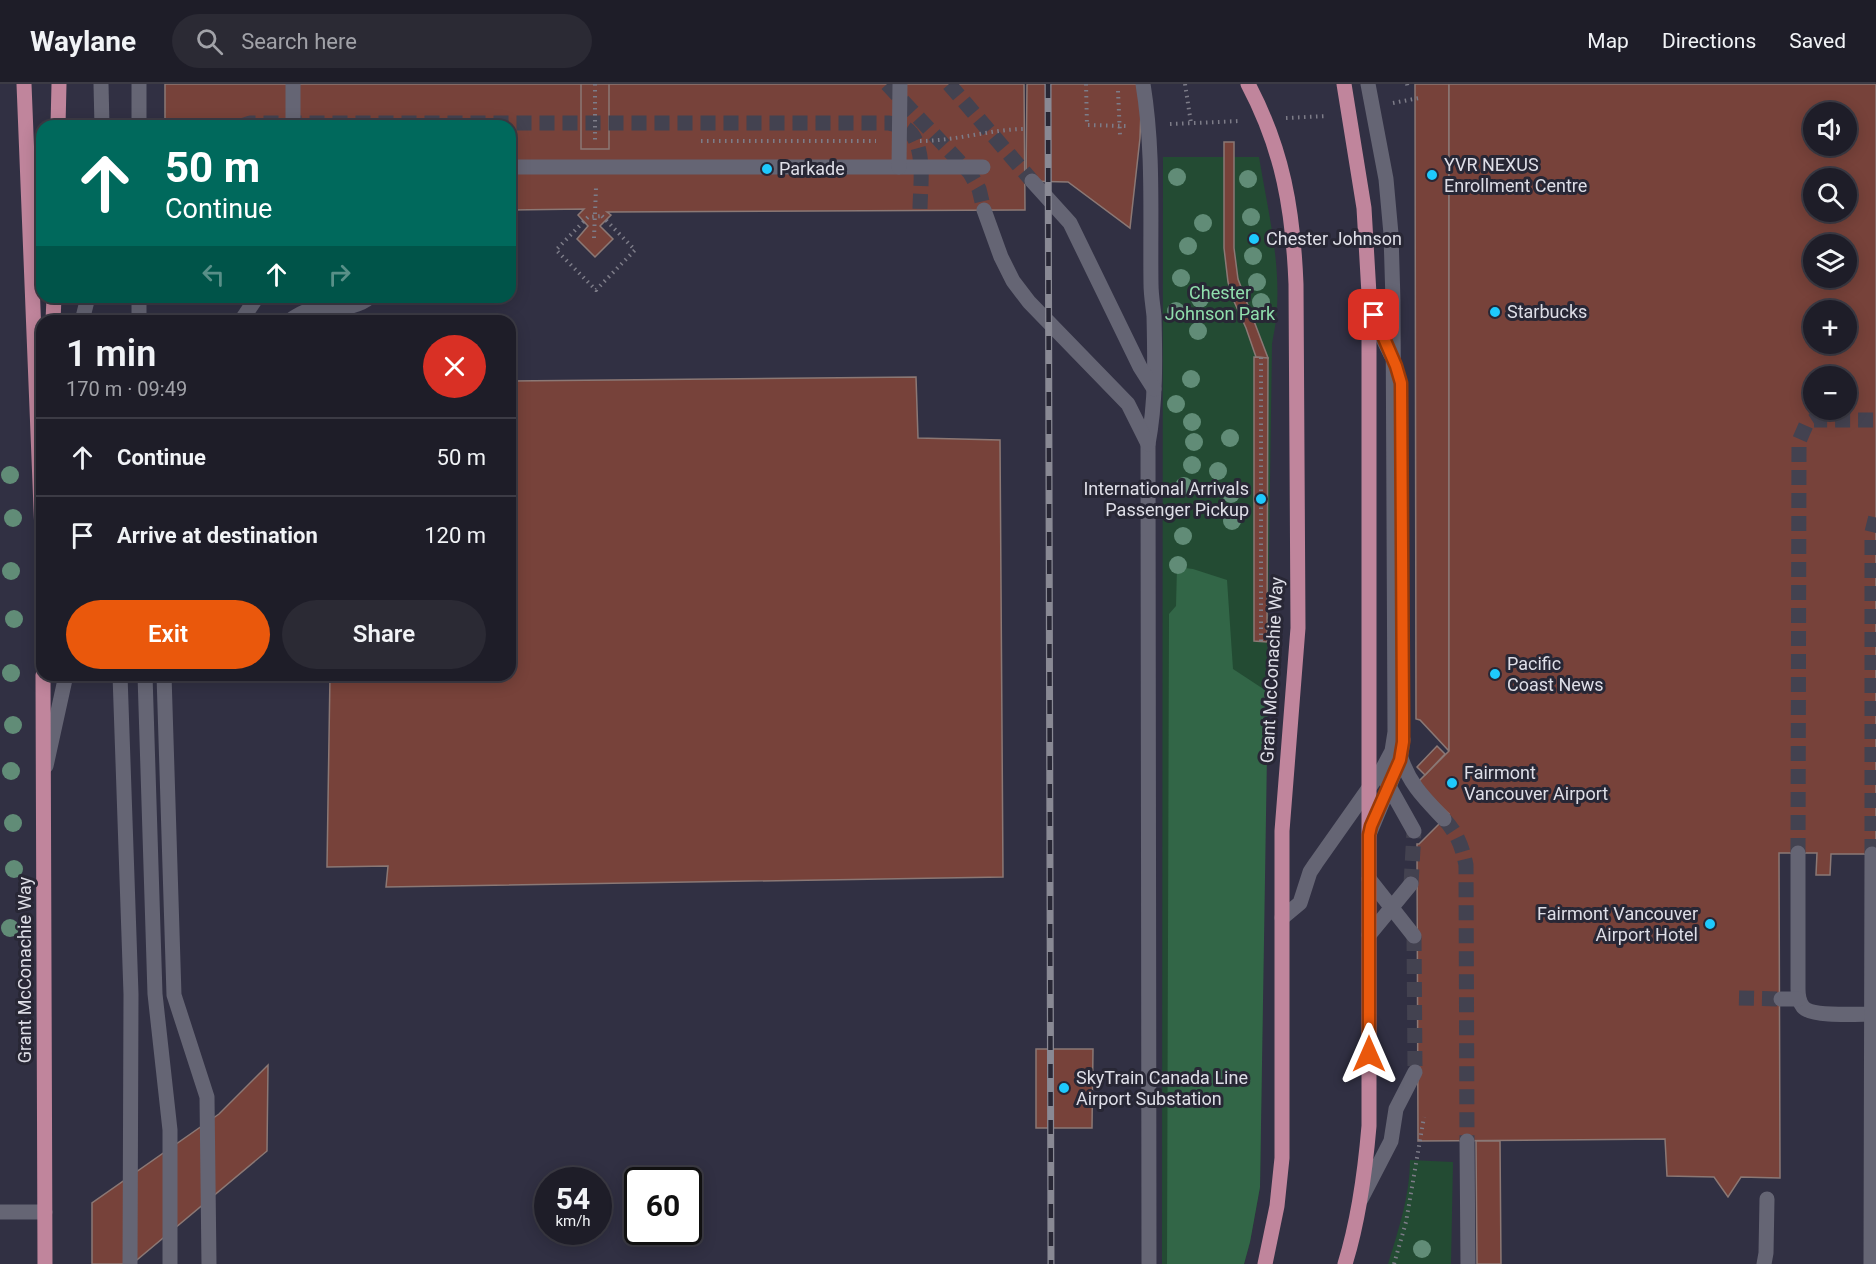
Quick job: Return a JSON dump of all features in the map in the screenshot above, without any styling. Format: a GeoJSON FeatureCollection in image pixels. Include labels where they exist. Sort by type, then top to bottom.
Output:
{"type":"FeatureCollection","features":[{"type":"Feature","properties":{"kind":"main road"},"geometry":{"type":"LineString","coordinates":[[24,84],[36,383]]}},
{"type":"Feature","properties":{"kind":"main road"},"geometry":{"type":"LineString","coordinates":[[58,120],[59,84]]}},
{"type":"Feature","properties":{"kind":"main road","name":"Grant McConachie Way"},"geometry":{"type":"LineString","coordinates":[[1248,84],[1258,102],[1283,171],[1294,240],[1296,284],[1298,628],[1283,820],[1282,1158],[1277,1206],[1265,1264]]}},
{"type":"Feature","properties":{"kind":"main road"},"geometry":{"type":"LineString","coordinates":[[1345,87],[1364,208],[1369,294],[1370,755],[1369,1126],[1361,1199],[1354,1236],[1345,1264]]}},
{"type":"Feature","properties":{"kind":"main road","name":"Grant McConachie Way"},"geometry":{"type":"LineString","coordinates":[[43,681],[45,1264]]}},
{"type":"Feature","properties":{"kind":"street"},"geometry":{"type":"LineString","coordinates":[[101,84],[102,120]]}},
{"type":"Feature","properties":{"kind":"street"},"geometry":{"type":"LineString","coordinates":[[139,84],[139,120]]}},
{"type":"Feature","properties":{"kind":"street"},"geometry":{"type":"LineString","coordinates":[[293,84],[293,120]]}},
{"type":"Feature","properties":{"kind":"street"},"geometry":{"type":"LineString","coordinates":[[899,167],[900,84]]}},
{"type":"Feature","properties":{"kind":"street"},"geometry":{"type":"LineString","coordinates":[[1143,84],[1149,117],[1151,167],[1154,389],[1153,417],[1148,444],[1149,1264]]}},
{"type":"Feature","properties":{"kind":"street"},"geometry":{"type":"LineString","coordinates":[[1282,918],[1300,903],[1316,863],[1383,768],[1392,751],[1395,732],[1391,234],[1386,179],[1368,84]]}},
{"type":"Feature","properties":{"kind":"street"},"geometry":{"type":"LineString","coordinates":[[516,167],[983,167]]}},
{"type":"Feature","properties":{"kind":"street"},"geometry":{"type":"LineString","coordinates":[[1032,181],[1070,223],[1140,368],[1154,389]]}},
{"type":"Feature","properties":{"kind":"street"},"geometry":{"type":"LineString","coordinates":[[984,210],[1000,257],[1013,281],[1029,302],[1128,404],[1148,444]]}},
{"type":"Feature","properties":{"kind":"street"},"geometry":{"type":"LineString","coordinates":[[1369,294],[1374,315],[1401,383],[1403,742],[1400,760],[1369,835]]}},
{"type":"Feature","properties":{"kind":"street"},"geometry":{"type":"LineString","coordinates":[[246,315],[255,303]]}},
{"type":"Feature","properties":{"kind":"street"},"geometry":{"type":"LineString","coordinates":[[298,315],[312,309],[350,307],[361,303]]}},
{"type":"Feature","properties":{"kind":"street"},"geometry":{"type":"LineString","coordinates":[[44,779],[65,681]]}},
{"type":"Feature","properties":{"kind":"street"},"geometry":{"type":"LineString","coordinates":[[120,681],[131,994],[130,1264]]}},
{"type":"Feature","properties":{"kind":"street"},"geometry":{"type":"LineString","coordinates":[[145,681],[155,994],[170,1130],[170,1264]]}},
{"type":"Feature","properties":{"kind":"street"},"geometry":{"type":"LineString","coordinates":[[164,681],[174,995],[207,1097],[209,1264]]}},
{"type":"Feature","properties":{"kind":"street"},"geometry":{"type":"LineString","coordinates":[[1395,732],[1405,770],[1416,789],[1444,819]]}},
{"type":"Feature","properties":{"kind":"street"},"geometry":{"type":"LineString","coordinates":[[1370,755],[1414,831]]}},
{"type":"Feature","properties":{"kind":"street"},"geometry":{"type":"LineString","coordinates":[[1798,853],[1799,999],[1801,1005],[1810,1012],[1872,1014]]}},
{"type":"Feature","properties":{"kind":"street"},"geometry":{"type":"LineString","coordinates":[[1871,1264],[1872,854]]}},
{"type":"Feature","properties":{"kind":"street"},"geometry":{"type":"LineString","coordinates":[[1369,879],[1414,936]]}},
{"type":"Feature","properties":{"kind":"street"},"geometry":{"type":"LineString","coordinates":[[1369,935],[1411,884]]}},
{"type":"Feature","properties":{"kind":"street"},"geometry":{"type":"LineString","coordinates":[[1781,999],[1799,999]]}},
{"type":"Feature","properties":{"kind":"street"},"geometry":{"type":"LineString","coordinates":[[1361,1199],[1391,1141],[1396,1109],[1415,1071]]}},
{"type":"Feature","properties":{"kind":"street"},"geometry":{"type":"LineString","coordinates":[[1467,1141],[1468,1264]]}},
{"type":"Feature","properties":{"kind":"street"},"geometry":{"type":"LineString","coordinates":[[1764,1264],[1767,1199]]}},
{"type":"Feature","properties":{"kind":"street"},"geometry":{"type":"LineString","coordinates":[[0,1212],[45,1212]]}},
{"type":"Feature","properties":{"kind":"path"},"geometry":{"type":"LineString","coordinates":[[1086,84],[1087,125],[1130,126]]}},
{"type":"Feature","properties":{"kind":"path"},"geometry":{"type":"LineString","coordinates":[[1118,84],[1120,135]]}},
{"type":"Feature","properties":{"kind":"path"},"geometry":{"type":"LineString","coordinates":[[1185,84],[1191,123]]}},
{"type":"Feature","properties":{"kind":"path"},"geometry":{"type":"LineString","coordinates":[[1285,118],[1329,116]]}},
{"type":"Feature","properties":{"kind":"path"},"geometry":{"type":"LineString","coordinates":[[1165,124],[1247,120]]}},
{"type":"Feature","properties":{"kind":"path"},"geometry":{"type":"LineString","coordinates":[[698,141],[940,141],[1026,129]]}},
{"type":"Feature","properties":{"kind":"path"},"geometry":{"type":"LineString","coordinates":[[595,141],[606,142]]}},
{"type":"Feature","properties":{"kind":"path"},"geometry":{"type":"LineString","coordinates":[[602,216],[635,250],[596,290],[556,249],[588,217],[602,216]]}},
{"type":"Feature","properties":{"kind":"path"},"geometry":{"type":"LineString","coordinates":[[1261,358],[1261,641]]}},
{"type":"Feature","properties":{"kind":"path"},"geometry":{"type":"LineString","coordinates":[[1395,1264],[1406,1222],[1424,1117]]}},
{"type":"Feature","properties":{"kind":"shaded area"},"geometry":{"type":"Polygon","coordinates":[[[0,84],[1876,84],[1876,1264],[0,1264],[0,84]]]}},
{"type":"Feature","properties":{"kind":"green space","name":"Chester Johnson Park"},"geometry":{"type":"Polygon","coordinates":[[[1163,157],[1259,157],[1277,269],[1277,312],[1272,344],[1260,1187],[1244,1264],[1162,1264],[1163,157]]]}},
{"type":"Feature","properties":{"kind":"green space"},"geometry":{"type":"Polygon","coordinates":[[[1177,567],[1193,569],[1227,580],[1233,669],[1268,692],[1260,1187],[1244,1264],[1167,1264],[1169,614],[1176,606],[1177,567]]]}},
{"type":"Feature","properties":{"kind":"green space"},"geometry":{"type":"Polygon","coordinates":[[[1410,1160],[1453,1162],[1451,1264],[1388,1264],[1406,1200],[1410,1160]]]}},
{"type":"Feature","properties":{"kind":"building","name":"Parkade"},"geometry":{"type":"Polygon","coordinates":[[[165,84],[1024,84],[1025,210],[607,212],[611,215],[600,226],[613,239],[595,257],[577,239],[588,226],[578,215],[584,209],[516,210],[516,120],[165,120],[165,84]]]}},
{"type":"Feature","properties":{"kind":"building"},"geometry":{"type":"Polygon","coordinates":[[[581,84],[609,84],[609,149],[581,149],[581,84]]]}},
{"type":"Feature","properties":{"kind":"building"},"geometry":{"type":"Polygon","coordinates":[[[1027,84],[1142,84],[1140,138],[1130,228],[1068,182],[1026,181],[1027,84]]]}},
{"type":"Feature","properties":{"kind":"building"},"geometry":{"type":"Polygon","coordinates":[[[1415,84],[1449,84],[1449,751],[1420,720],[1416,719],[1415,84]]]}},
{"type":"Feature","properties":{"kind":"building"},"geometry":{"type":"Polygon","coordinates":[[[1449,84],[1876,84],[1876,854],[1831,854],[1830,875],[1816,875],[1817,853],[1779,853],[1780,1178],[1741,1177],[1728,1197],[1714,1177],[1667,1176],[1665,1139],[1418,1141],[1417,844],[1449,814],[1417,783],[1449,751],[1449,84]]]}},
{"type":"Feature","properties":{"kind":"building"},"geometry":{"type":"Polygon","coordinates":[[[1224,142],[1234,142],[1234,248],[1238,279],[1268,358],[1256,357],[1228,282],[1224,248],[1224,142]]]}},
{"type":"Feature","properties":{"kind":"building","name":"International Arrivals Passenger Pickup"},"geometry":{"type":"Polygon","coordinates":[[[1254,357],[1268,358],[1267,642],[1254,641],[1254,357]]]}},
{"type":"Feature","properties":{"kind":"building"},"geometry":{"type":"Polygon","coordinates":[[[916,377],[918,438],[1000,440],[1003,877],[386,887],[388,866],[327,867],[330,681],[516,681],[516,381],[916,377]]]}},
{"type":"Feature","properties":{"kind":"building"},"geometry":{"type":"Polygon","coordinates":[[[1437,746],[1445,754],[1425,775],[1417,767],[1437,746]]]}},
{"type":"Feature","properties":{"kind":"building","name":"SkyTrain Canada Line Airport Substation"},"geometry":{"type":"Polygon","coordinates":[[[1036,1049],[1093,1049],[1092,1128],[1036,1128],[1036,1049]]]}},
{"type":"Feature","properties":{"kind":"building"},"geometry":{"type":"Polygon","coordinates":[[[268,1065],[267,1151],[132,1264],[92,1264],[92,1203],[219,1114],[268,1065]]]}},
{"type":"Feature","properties":{"kind":"building"},"geometry":{"type":"Polygon","coordinates":[[[1476,1141],[1500,1141],[1501,1264],[1477,1264],[1476,1141]]]}},
{"type":"Feature","properties":{"kind":"tunnel"},"geometry":{"type":"LineString","coordinates":[[887,84],[970,173],[979,189],[984,210]]}},
{"type":"Feature","properties":{"kind":"tunnel"},"geometry":{"type":"LineString","coordinates":[[949,84],[1032,181]]}},
{"type":"Feature","properties":{"kind":"tunnel"},"geometry":{"type":"LineString","coordinates":[[516,123],[889,123],[907,129],[916,141],[921,170],[920,210]]}},
{"type":"Feature","properties":{"kind":"tunnel"},"geometry":{"type":"LineString","coordinates":[[1798,853],[1799,441],[1806,425],[1814,420],[1876,420]]}},
{"type":"Feature","properties":{"kind":"tunnel"},"geometry":{"type":"LineString","coordinates":[[1872,854],[1872,532],[1876,516]]}},
{"type":"Feature","properties":{"kind":"tunnel"},"geometry":{"type":"LineString","coordinates":[[1444,819],[1458,840],[1466,865],[1467,1141]]}},
{"type":"Feature","properties":{"kind":"tunnel"},"geometry":{"type":"LineString","coordinates":[[1411,884],[1414,831]]}},
{"type":"Feature","properties":{"kind":"tunnel"},"geometry":{"type":"LineString","coordinates":[[1414,936],[1415,1072]]}},
{"type":"Feature","properties":{"kind":"tunnel"},"geometry":{"type":"LineString","coordinates":[[1739,998],[1781,999]]}},
{"type":"Feature","properties":{"kind":"railway"},"geometry":{"type":"LineString","coordinates":[[1048,84],[1051,1264]]}},
{"type":"Feature","properties":{"kind":"place","name":"Parkade"},"geometry":{"type":"Point","coordinates":[767,169]}},
{"type":"Feature","properties":{"kind":"place","name":"YVR NEXUS Enrollment Centre"},"geometry":{"type":"Point","coordinates":[1432,175]}},
{"type":"Feature","properties":{"kind":"place","name":"Chester Johnson"},"geometry":{"type":"Point","coordinates":[1254,239]}},
{"type":"Feature","properties":{"kind":"place","name":"Starbucks"},"geometry":{"type":"Point","coordinates":[1495,312]}},
{"type":"Feature","properties":{"kind":"place","name":"International Arrivals Passenger Pickup"},"geometry":{"type":"Point","coordinates":[1261,499]}},
{"type":"Feature","properties":{"kind":"place","name":"Pacific Coast News"},"geometry":{"type":"Point","coordinates":[1495,674]}},
{"type":"Feature","properties":{"kind":"place","name":"Fairmont Vancouver Airport"},"geometry":{"type":"Point","coordinates":[1452,783]}},
{"type":"Feature","properties":{"kind":"place","name":"Fairmont Vancouver Airport Hotel"},"geometry":{"type":"Point","coordinates":[1710,924]}},
{"type":"Feature","properties":{"kind":"place","name":"SkyTrain Canada Line Airport Substation"},"geometry":{"type":"Point","coordinates":[1064,1088]}},
{"type":"Feature","properties":{"kind":"route"},"geometry":{"type":"LineString","coordinates":[[1369,1054],[1369,835],[1400,760],[1403,742],[1401,383],[1374,315]]}}]}
